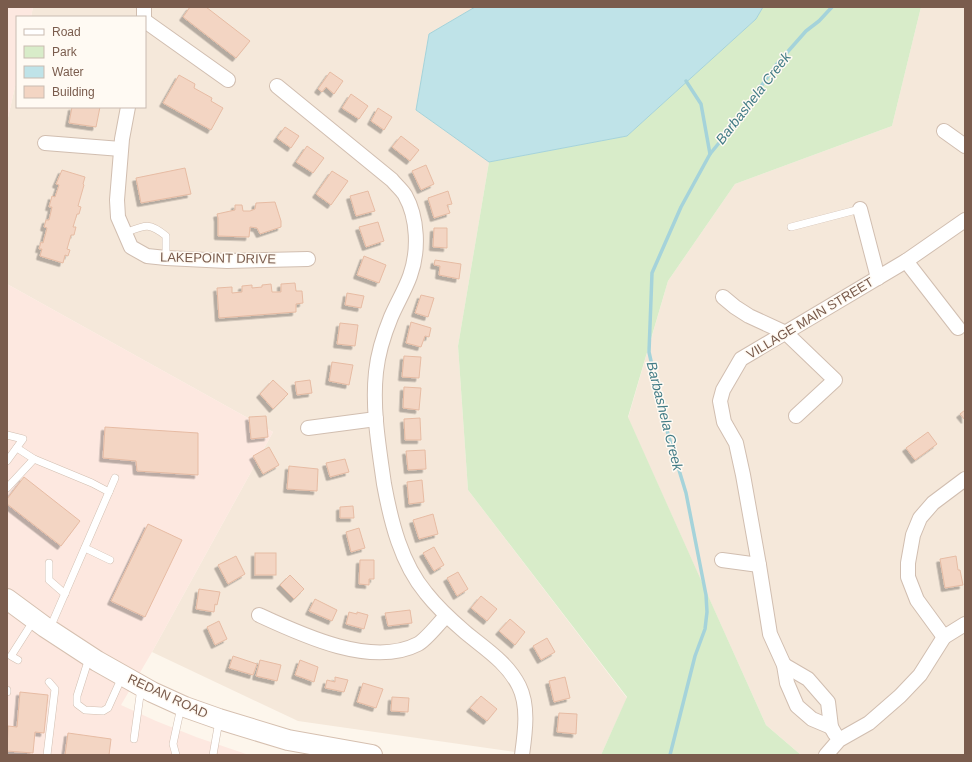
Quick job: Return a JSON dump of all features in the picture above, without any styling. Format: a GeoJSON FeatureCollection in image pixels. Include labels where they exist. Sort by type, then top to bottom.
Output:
{"type":"FeatureCollection","features":[{"type":"Feature","properties":{"kind":"main road","name":"REDAN ROAD"},"geometry":{"type":"LineString","coordinates":[[7,599],[89,656],[181,705],[219,719],[288,740],[372,755]]}},
{"type":"Feature","properties":{"kind":"street"},"geometry":{"type":"LineString","coordinates":[[146,22],[228,80]]}},
{"type":"Feature","properties":{"kind":"street"},"geometry":{"type":"LineString","coordinates":[[277,86],[392,180],[405,194],[414,218],[416,238],[410,275],[392,315],[380,352],[376,372],[376,419],[384,483],[391,518],[400,548],[411,573],[425,593],[446,616],[495,656],[508,670],[519,686],[524,703],[526,721],[522,755]]}},
{"type":"Feature","properties":{"kind":"street","name":"LAKEPOINT DRIVE"},"geometry":{"type":"LineString","coordinates":[[128,108],[121,148],[116,200],[118,218],[131,247],[147,256],[166,258],[227,261],[308,259]]}},
{"type":"Feature","properties":{"kind":"street"},"geometry":{"type":"LineString","coordinates":[[944,131],[965,146]]}},
{"type":"Feature","properties":{"kind":"street"},"geometry":{"type":"LineString","coordinates":[[45,143],[121,148]]}},
{"type":"Feature","properties":{"kind":"street"},"geometry":{"type":"LineString","coordinates":[[860,209],[878,278]]}},
{"type":"Feature","properties":{"kind":"street","name":"VILLAGE MAIN STREET"},"geometry":{"type":"LineString","coordinates":[[831,728],[812,719],[797,706],[787,683],[784,665],[770,634],[759,565],[736,443],[724,422],[720,401],[723,390],[741,359],[906,261],[965,220]]}},
{"type":"Feature","properties":{"kind":"street"},"geometry":{"type":"LineString","coordinates":[[906,261],[958,328]]}},
{"type":"Feature","properties":{"kind":"street"},"geometry":{"type":"LineString","coordinates":[[723,297],[749,316],[786,332],[835,380],[796,416]]}},
{"type":"Feature","properties":{"kind":"street"},"geometry":{"type":"LineString","coordinates":[[308,428],[376,419]]}},
{"type":"Feature","properties":{"kind":"street"},"geometry":{"type":"LineString","coordinates":[[944,637],[917,600],[908,577],[908,563],[914,535],[920,518],[933,503],[965,479]]}},
{"type":"Feature","properties":{"kind":"street"},"geometry":{"type":"LineString","coordinates":[[722,560],[759,565]]}},
{"type":"Feature","properties":{"kind":"street"},"geometry":{"type":"LineString","coordinates":[[259,615],[296,632],[327,643],[377,653],[398,652],[419,643],[446,616]]}},
{"type":"Feature","properties":{"kind":"street"},"geometry":{"type":"LineString","coordinates":[[826,755],[839,740],[869,724],[900,696],[920,675],[944,637],[965,624]]}},
{"type":"Feature","properties":{"kind":"street"},"geometry":{"type":"LineString","coordinates":[[784,665],[808,679],[828,702],[831,728],[839,740]]}},
{"type":"Feature","properties":{"kind":"lane"},"geometry":{"type":"LineString","coordinates":[[791,228],[860,209]]}},
{"type":"Feature","properties":{"kind":"lane"},"geometry":{"type":"LineString","coordinates":[[125,233],[146,226],[154,227],[166,236],[166,258]]}},
{"type":"Feature","properties":{"kind":"lane"},"geometry":{"type":"LineString","coordinates":[[7,435],[23,439],[7,461]]}},
{"type":"Feature","properties":{"kind":"lane"},"geometry":{"type":"LineString","coordinates":[[17,448],[34,459],[92,483],[109,492]]}},
{"type":"Feature","properties":{"kind":"lane"},"geometry":{"type":"LineString","coordinates":[[7,488],[34,459]]}},
{"type":"Feature","properties":{"kind":"lane"},"geometry":{"type":"LineString","coordinates":[[18,660],[12,656],[42,624],[65,594],[115,478]]}},
{"type":"Feature","properties":{"kind":"lane"},"geometry":{"type":"LineString","coordinates":[[85,548],[110,560]]}},
{"type":"Feature","properties":{"kind":"lane"},"geometry":{"type":"LineString","coordinates":[[50,563],[49,580],[65,594]]}},
{"type":"Feature","properties":{"kind":"lane"},"geometry":{"type":"LineString","coordinates":[[89,656],[78,696],[78,704],[85,710],[103,711],[108,708],[123,675]]}},
{"type":"Feature","properties":{"kind":"lane"},"geometry":{"type":"LineString","coordinates":[[48,755],[55,689],[49,682]]}},
{"type":"Feature","properties":{"kind":"lane"},"geometry":{"type":"LineString","coordinates":[[134,739],[141,685]]}},
{"type":"Feature","properties":{"kind":"lane"},"geometry":{"type":"LineString","coordinates":[[176,755],[174,744],[181,705]]}},
{"type":"Feature","properties":{"kind":"lane"},"geometry":{"type":"LineString","coordinates":[[213,755],[219,719]]}},
{"type":"Feature","properties":{"kind":"shaded area"},"geometry":{"type":"Polygon","coordinates":[[[7,7],[33,7],[31,16],[16,16],[16,82],[7,122],[7,7]]]}},
{"type":"Feature","properties":{"kind":"shaded area"},"geometry":{"type":"Polygon","coordinates":[[[33,7],[475,7],[429,34],[416,110],[489,162],[458,346],[468,490],[627,698],[601,755],[536,755],[298,721],[152,652],[273,432],[7,284],[7,122],[16,82],[16,108],[146,108],[146,16],[31,16],[33,7]]]}},
{"type":"Feature","properties":{"kind":"shaded area"},"geometry":{"type":"Polygon","coordinates":[[[921,7],[965,7],[965,755],[801,755],[766,725],[628,418],[668,281],[735,184],[892,126],[921,7]]]}},
{"type":"Feature","properties":{"kind":"shaded area"},"geometry":{"type":"Polygon","coordinates":[[[7,284],[273,432],[152,652],[121,705],[196,737],[249,755],[7,755],[7,284]]]}},
{"type":"Feature","properties":{"kind":"green space"},"geometry":{"type":"Polygon","coordinates":[[[763,7],[921,7],[892,126],[735,184],[668,281],[628,417],[766,725],[801,755],[601,755],[627,697],[468,490],[458,346],[489,162],[627,136],[756,19],[763,7]]]}},
{"type":"Feature","properties":{"kind":"water"},"geometry":{"type":"Polygon","coordinates":[[[475,7],[763,7],[756,19],[627,136],[489,162],[416,110],[429,34],[475,7]]]}},
{"type":"Feature","properties":{"kind":"building"},"geometry":{"type":"Polygon","coordinates":[[[190,7],[206,7],[250,41],[236,58],[183,17],[190,7]]]}},
{"type":"Feature","properties":{"kind":"building"},"geometry":{"type":"Polygon","coordinates":[[[330,72],[343,81],[334,94],[326,87],[322,92],[318,89],[330,72]]]}},
{"type":"Feature","properties":{"kind":"building"},"geometry":{"type":"Polygon","coordinates":[[[179,75],[195,84],[194,88],[212,98],[211,101],[223,108],[211,130],[163,103],[179,75]]]}},
{"type":"Feature","properties":{"kind":"building"},"geometry":{"type":"Polygon","coordinates":[[[351,94],[368,106],[359,119],[342,108],[351,94]]]}},
{"type":"Feature","properties":{"kind":"building"},"geometry":{"type":"Polygon","coordinates":[[[72,108],[100,108],[96,127],[69,123],[72,108]]]}},
{"type":"Feature","properties":{"kind":"building"},"geometry":{"type":"Polygon","coordinates":[[[378,108],[392,117],[384,130],[371,121],[378,108]]]}},
{"type":"Feature","properties":{"kind":"building"},"geometry":{"type":"Polygon","coordinates":[[[285,127],[299,136],[291,148],[277,138],[285,127]]]}},
{"type":"Feature","properties":{"kind":"building"},"geometry":{"type":"Polygon","coordinates":[[[401,136],[419,150],[410,161],[392,147],[401,136]]]}},
{"type":"Feature","properties":{"kind":"building"},"geometry":{"type":"Polygon","coordinates":[[[307,146],[324,158],[313,173],[296,162],[307,146]]]}},
{"type":"Feature","properties":{"kind":"building"},"geometry":{"type":"Polygon","coordinates":[[[426,165],[434,184],[421,190],[412,171],[426,165]]]}},
{"type":"Feature","properties":{"kind":"building"},"geometry":{"type":"Polygon","coordinates":[[[185,168],[191,194],[141,203],[136,178],[185,168]]]}},
{"type":"Feature","properties":{"kind":"building"},"geometry":{"type":"Polygon","coordinates":[[[62,170],[85,177],[78,206],[81,207],[73,227],[76,227],[74,235],[71,235],[67,249],[70,250],[68,256],[65,255],[63,263],[40,256],[42,249],[39,249],[41,242],[43,243],[47,228],[44,227],[46,220],[49,220],[52,207],[49,207],[52,196],[55,197],[59,185],[56,184],[62,170]]]}},
{"type":"Feature","properties":{"kind":"building"},"geometry":{"type":"Polygon","coordinates":[[[332,171],[348,181],[331,205],[316,194],[332,171]]]}},
{"type":"Feature","properties":{"kind":"building"},"geometry":{"type":"Polygon","coordinates":[[[368,191],[375,211],[356,216],[350,196],[368,191]]]}},
{"type":"Feature","properties":{"kind":"building"},"geometry":{"type":"Polygon","coordinates":[[[448,191],[452,204],[447,205],[450,213],[434,218],[428,198],[448,191]]]}},
{"type":"Feature","properties":{"kind":"building"},"geometry":{"type":"Polygon","coordinates":[[[275,202],[281,221],[281,227],[260,234],[257,228],[250,227],[249,237],[218,236],[217,214],[235,210],[235,205],[242,205],[243,211],[250,211],[255,209],[256,203],[275,202]]]}},
{"type":"Feature","properties":{"kind":"building"},"geometry":{"type":"Polygon","coordinates":[[[378,222],[384,241],[366,247],[359,227],[378,222]]]}},
{"type":"Feature","properties":{"kind":"building"},"geometry":{"type":"Polygon","coordinates":[[[434,228],[447,228],[447,248],[433,247],[434,228]]]}},
{"type":"Feature","properties":{"kind":"building"},"geometry":{"type":"Polygon","coordinates":[[[364,256],[386,265],[379,283],[357,275],[364,256]]]}},
{"type":"Feature","properties":{"kind":"building"},"geometry":{"type":"Polygon","coordinates":[[[435,260],[461,264],[459,279],[439,275],[440,266],[434,265],[435,260]]]}},
{"type":"Feature","properties":{"kind":"building"},"geometry":{"type":"Polygon","coordinates":[[[295,283],[296,291],[302,291],[303,303],[296,304],[296,312],[219,318],[217,288],[232,287],[232,293],[242,292],[242,286],[252,285],[252,288],[271,284],[272,292],[281,292],[281,284],[295,283]]]}},
{"type":"Feature","properties":{"kind":"building"},"geometry":{"type":"Polygon","coordinates":[[[347,293],[364,296],[361,308],[345,305],[347,293]]]}},
{"type":"Feature","properties":{"kind":"building"},"geometry":{"type":"Polygon","coordinates":[[[421,295],[434,298],[428,317],[415,313],[421,295]]]}},
{"type":"Feature","properties":{"kind":"building"},"geometry":{"type":"Polygon","coordinates":[[[411,322],[431,328],[429,337],[425,336],[421,347],[406,343],[411,322]]]}},
{"type":"Feature","properties":{"kind":"building"},"geometry":{"type":"Polygon","coordinates":[[[340,323],[358,325],[355,346],[337,344],[340,323]]]}},
{"type":"Feature","properties":{"kind":"building"},"geometry":{"type":"Polygon","coordinates":[[[404,356],[421,357],[419,378],[402,377],[404,356]]]}},
{"type":"Feature","properties":{"kind":"building"},"geometry":{"type":"Polygon","coordinates":[[[332,362],[353,365],[349,385],[329,381],[332,362]]]}},
{"type":"Feature","properties":{"kind":"building"},"geometry":{"type":"Polygon","coordinates":[[[273,380],[288,394],[273,409],[260,394],[273,380]]]}},
{"type":"Feature","properties":{"kind":"building"},"geometry":{"type":"Polygon","coordinates":[[[310,380],[312,393],[297,395],[295,382],[310,380]]]}},
{"type":"Feature","properties":{"kind":"building"},"geometry":{"type":"Polygon","coordinates":[[[404,387],[421,388],[419,410],[403,408],[404,387]]]}},
{"type":"Feature","properties":{"kind":"building"},"geometry":{"type":"Polygon","coordinates":[[[965,410],[965,420],[960,414],[965,410]]]}},
{"type":"Feature","properties":{"kind":"building"},"geometry":{"type":"Polygon","coordinates":[[[266,416],[268,437],[251,439],[249,417],[266,416]]]}},
{"type":"Feature","properties":{"kind":"building"},"geometry":{"type":"Polygon","coordinates":[[[420,418],[421,440],[405,440],[404,419],[420,418]]]}},
{"type":"Feature","properties":{"kind":"building"},"geometry":{"type":"Polygon","coordinates":[[[105,427],[198,433],[198,475],[137,471],[136,461],[103,458],[105,427]]]}},
{"type":"Feature","properties":{"kind":"building"},"geometry":{"type":"Polygon","coordinates":[[[928,432],[937,444],[915,460],[906,448],[928,432]]]}},
{"type":"Feature","properties":{"kind":"building"},"geometry":{"type":"Polygon","coordinates":[[[269,447],[279,465],[263,474],[253,456],[269,447]]]}},
{"type":"Feature","properties":{"kind":"building"},"geometry":{"type":"Polygon","coordinates":[[[425,450],[426,469],[408,470],[406,451],[425,450]]]}},
{"type":"Feature","properties":{"kind":"building"},"geometry":{"type":"Polygon","coordinates":[[[345,459],[349,472],[330,477],[326,463],[345,459]]]}},
{"type":"Feature","properties":{"kind":"building"},"geometry":{"type":"Polygon","coordinates":[[[289,466],[318,469],[317,491],[287,489],[289,466]]]}},
{"type":"Feature","properties":{"kind":"building"},"geometry":{"type":"Polygon","coordinates":[[[24,477],[80,521],[61,546],[7,504],[7,499],[24,477]]]}},
{"type":"Feature","properties":{"kind":"building"},"geometry":{"type":"Polygon","coordinates":[[[422,480],[424,502],[409,504],[407,482],[422,480]]]}},
{"type":"Feature","properties":{"kind":"building"},"geometry":{"type":"Polygon","coordinates":[[[353,506],[354,518],[340,518],[340,507],[353,506]]]}},
{"type":"Feature","properties":{"kind":"building"},"geometry":{"type":"Polygon","coordinates":[[[433,514],[438,534],[419,539],[413,520],[433,514]]]}},
{"type":"Feature","properties":{"kind":"building"},"geometry":{"type":"Polygon","coordinates":[[[148,524],[182,540],[145,617],[111,601],[148,524]]]}},
{"type":"Feature","properties":{"kind":"building"},"geometry":{"type":"Polygon","coordinates":[[[359,528],[365,548],[351,552],[346,532],[359,528]]]}},
{"type":"Feature","properties":{"kind":"building"},"geometry":{"type":"Polygon","coordinates":[[[434,547],[444,565],[434,571],[423,553],[434,547]]]}},
{"type":"Feature","properties":{"kind":"building"},"geometry":{"type":"Polygon","coordinates":[[[255,553],[276,553],[276,575],[255,575],[255,553]]]}},
{"type":"Feature","properties":{"kind":"building"},"geometry":{"type":"Polygon","coordinates":[[[236,556],[245,574],[228,584],[218,565],[236,556]]]}},
{"type":"Feature","properties":{"kind":"building"},"geometry":{"type":"Polygon","coordinates":[[[956,556],[958,570],[960,570],[963,585],[945,588],[940,559],[956,556]]]}},
{"type":"Feature","properties":{"kind":"building"},"geometry":{"type":"Polygon","coordinates":[[[360,560],[374,560],[374,579],[369,579],[369,585],[359,584],[360,560]]]}},
{"type":"Feature","properties":{"kind":"building"},"geometry":{"type":"Polygon","coordinates":[[[458,572],[468,589],[457,596],[447,578],[458,572]]]}},
{"type":"Feature","properties":{"kind":"building"},"geometry":{"type":"Polygon","coordinates":[[[290,575],[304,589],[294,599],[280,585],[290,575]]]}},
{"type":"Feature","properties":{"kind":"building"},"geometry":{"type":"Polygon","coordinates":[[[199,589],[220,592],[217,605],[215,604],[214,612],[196,609],[199,589]]]}},
{"type":"Feature","properties":{"kind":"building"},"geometry":{"type":"Polygon","coordinates":[[[481,596],[497,609],[487,621],[471,608],[481,596]]]}},
{"type":"Feature","properties":{"kind":"building"},"geometry":{"type":"Polygon","coordinates":[[[315,599],[337,610],[332,621],[309,611],[315,599]]]}},
{"type":"Feature","properties":{"kind":"building"},"geometry":{"type":"Polygon","coordinates":[[[410,610],[412,623],[388,626],[385,613],[410,610]]]}},
{"type":"Feature","properties":{"kind":"building"},"geometry":{"type":"Polygon","coordinates":[[[349,612],[357,614],[357,612],[368,615],[364,629],[346,624],[349,612]]]}},
{"type":"Feature","properties":{"kind":"building"},"geometry":{"type":"Polygon","coordinates":[[[510,619],[525,632],[515,645],[499,631],[510,619]]]}},
{"type":"Feature","properties":{"kind":"building"},"geometry":{"type":"Polygon","coordinates":[[[219,621],[227,639],[215,645],[207,627],[219,621]]]}},
{"type":"Feature","properties":{"kind":"building"},"geometry":{"type":"Polygon","coordinates":[[[547,638],[555,652],[541,660],[533,646],[547,638]]]}},
{"type":"Feature","properties":{"kind":"building"},"geometry":{"type":"Polygon","coordinates":[[[233,656],[257,664],[253,675],[229,668],[233,656]]]}},
{"type":"Feature","properties":{"kind":"building"},"geometry":{"type":"Polygon","coordinates":[[[260,660],[281,665],[277,681],[256,676],[260,660]]]}},
{"type":"Feature","properties":{"kind":"building"},"geometry":{"type":"Polygon","coordinates":[[[300,660],[318,667],[314,682],[295,675],[300,660]]]}},
{"type":"Feature","properties":{"kind":"building"},"geometry":{"type":"Polygon","coordinates":[[[335,677],[348,680],[344,692],[325,688],[327,680],[335,682],[335,677]]]}},
{"type":"Feature","properties":{"kind":"building"},"geometry":{"type":"Polygon","coordinates":[[[565,677],[570,698],[554,702],[549,681],[565,677]]]}},
{"type":"Feature","properties":{"kind":"building"},"geometry":{"type":"Polygon","coordinates":[[[363,683],[383,689],[376,708],[357,702],[363,683]]]}},
{"type":"Feature","properties":{"kind":"building"},"geometry":{"type":"Polygon","coordinates":[[[20,692],[48,695],[44,733],[35,732],[33,753],[7,751],[8,726],[17,727],[20,692]]]}},
{"type":"Feature","properties":{"kind":"building"},"geometry":{"type":"Polygon","coordinates":[[[481,696],[497,709],[487,721],[470,708],[481,696]]]}},
{"type":"Feature","properties":{"kind":"building"},"geometry":{"type":"Polygon","coordinates":[[[392,697],[409,698],[408,712],[391,711],[392,697]]]}},
{"type":"Feature","properties":{"kind":"building"},"geometry":{"type":"Polygon","coordinates":[[[559,713],[577,714],[576,734],[557,732],[559,713]]]}},
{"type":"Feature","properties":{"kind":"building"},"geometry":{"type":"Polygon","coordinates":[[[68,733],[111,739],[109,755],[65,755],[68,733]]]}},
{"type":"Feature","properties":{"kind":"waterway","name":"Barbashela Creek"},"geometry":{"type":"LineString","coordinates":[[670,755],[695,656],[705,629],[707,612],[706,595],[686,493],[665,424],[649,352],[652,273],[681,207],[710,154],[736,122],[776,65],[806,31],[819,21],[832,7]]}},
{"type":"Feature","properties":{"kind":"waterway"},"geometry":{"type":"LineString","coordinates":[[686,81],[701,104],[710,154]]}}]}
